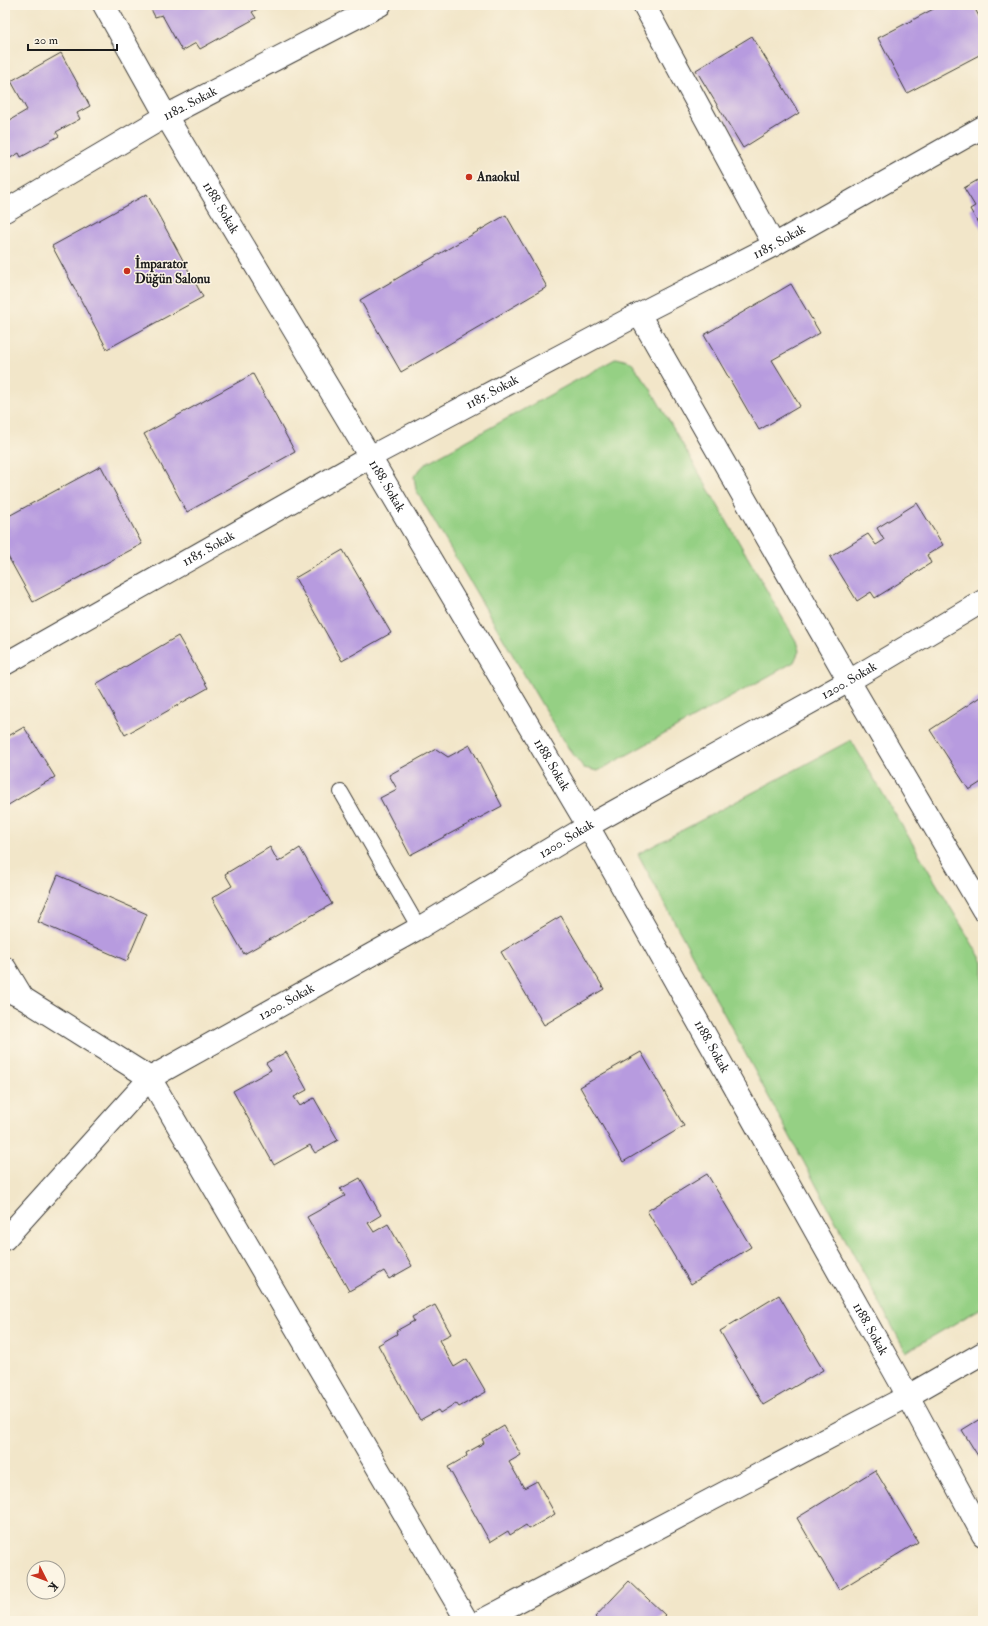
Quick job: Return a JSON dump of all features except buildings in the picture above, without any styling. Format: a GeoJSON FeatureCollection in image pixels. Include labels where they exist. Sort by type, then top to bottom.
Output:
{"type":"FeatureCollection","features":[{"type":"Feature","properties":{"kind":"street","name":"1188. Sokak"},"geometry":{"type":"LineString","coordinates":[[104,5],[166,116],[588,826],[908,1396],[983,1535]]}},
{"type":"Feature","properties":{"kind":"street","name":"1182. Sokak"},"geometry":{"type":"LineString","coordinates":[[5,211],[166,116],[380,5]]}},
{"type":"Feature","properties":{"kind":"street"},"geometry":{"type":"LineString","coordinates":[[644,5],[774,245]]}},
{"type":"Feature","properties":{"kind":"street","name":"1185. Sokak"},"geometry":{"type":"LineString","coordinates":[[5,664],[370,457],[774,245],[983,127]]}},
{"type":"Feature","properties":{"kind":"street"},"geometry":{"type":"LineString","coordinates":[[640,314],[848,681],[983,910]]}},
{"type":"Feature","properties":{"kind":"street","name":"1200. Sokak"},"geometry":{"type":"LineString","coordinates":[[5,1239],[150,1078],[419,928],[588,826],[848,681],[983,601]]}},
{"type":"Feature","properties":{"kind":"street"},"geometry":{"type":"LineString","coordinates":[[5,968],[14,994],[150,1078],[467,1621]]}},
{"type":"Feature","properties":{"kind":"street"},"geometry":{"type":"LineString","coordinates":[[480,1621],[908,1396],[983,1353]]}},
{"type":"Feature","properties":{"kind":"lane"},"geometry":{"type":"LineString","coordinates":[[341,792],[419,928]]}},
{"type":"Feature","properties":{"kind":"green space"},"geometry":{"type":"Polygon","coordinates":[[[617,358],[631,362],[650,388],[796,641],[799,651],[794,662],[598,771],[584,768],[565,744],[416,490],[414,476],[426,463],[617,358]]]}},
{"type":"Feature","properties":{"kind":"green space"},"geometry":{"type":"Polygon","coordinates":[[[851,740],[983,962],[983,1307],[906,1352],[638,854],[851,740]]]}},
{"type":"Feature","properties":{"kind":"place","name":"Anaokul"},"geometry":{"type":"Point","coordinates":[469,177]}},
{"type":"Feature","properties":{"kind":"place","name":"İmparator Düğün Salonu"},"geometry":{"type":"Point","coordinates":[127,271]}}]}
